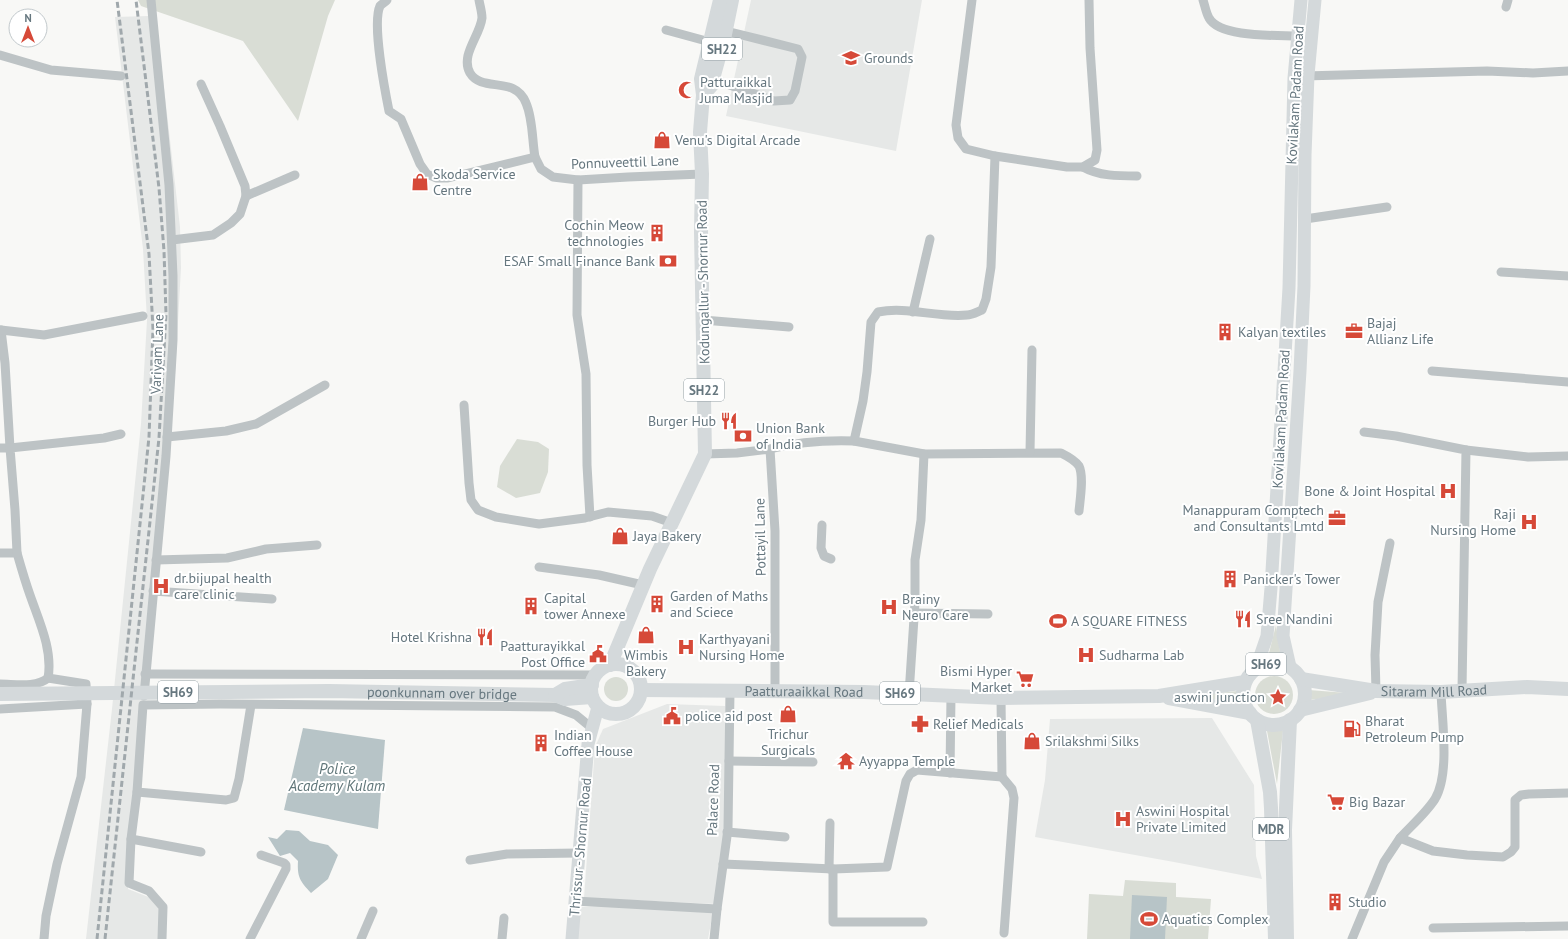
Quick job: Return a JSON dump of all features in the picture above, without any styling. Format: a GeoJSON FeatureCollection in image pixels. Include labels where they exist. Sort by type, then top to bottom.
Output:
{"type":"FeatureCollection","features":[{"type":"Feature","properties":{"kind":"main road","name":"SH22"},"geometry":{"type":"LineString","coordinates":[[703,95],[701,78],[720,0]]}},
{"type":"Feature","properties":{"kind":"main road","name":"SH22"},"geometry":{"type":"LineString","coordinates":[[703,95],[712,85],[726,31],[732,0]]}},
{"type":"Feature","properties":{"kind":"main road","name":"Kovilakam Padam Road"},"geometry":{"type":"LineString","coordinates":[[1256,668],[1267,636],[1272,580],[1289,288],[1294,78],[1301,0]]}},
{"type":"Feature","properties":{"kind":"main road","name":"Kovilakam Padam Road"},"geometry":{"type":"LineString","coordinates":[[1290,667],[1283,636],[1300,363],[1308,76],[1315,0]]}},
{"type":"Feature","properties":{"kind":"main road","name":"Kodungallur - Shornur Road"},"geometry":{"type":"LineString","coordinates":[[610,665],[643,585],[705,454],[702,174],[700,132],[703,95]]}},
{"type":"Feature","properties":{"kind":"main road","name":"SH69"},"geometry":{"type":"LineString","coordinates":[[1253,716],[1244,704],[1243,693],[1245,682],[1256,668],[1264,664],[1273,663],[1290,667],[1297,672],[1301,679],[1305,690],[1304,700],[1295,715]]}},
{"type":"Feature","properties":{"kind":"main road","name":"SH69"},"geometry":{"type":"LineString","coordinates":[[610,665],[601,669],[594,691],[612,714],[624,713],[634,707],[638,701],[641,690]]}},
{"type":"Feature","properties":{"kind":"main road"},"geometry":{"type":"LineString","coordinates":[[610,665],[628,667],[635,673],[640,681],[641,690]]}},
{"type":"Feature","properties":{"kind":"main road","name":"Sitaram Mill Road"},"geometry":{"type":"LineString","coordinates":[[1301,679],[1376,692],[1441,692],[1527,688],[1568,689]]}},
{"type":"Feature","properties":{"kind":"main road","name":"SH69"},"geometry":{"type":"LineString","coordinates":[[1159,696],[1245,682]]}},
{"type":"Feature","properties":{"kind":"main road","name":"Paatturaaikkal Road"},"geometry":{"type":"LineString","coordinates":[[641,690],[775,691],[1001,698],[1159,696]]}},
{"type":"Feature","properties":{"kind":"main road","name":"poonkunnam over bridge"},"geometry":{"type":"LineString","coordinates":[[0,694],[329,692],[554,695],[565,699],[594,691]]}},
{"type":"Feature","properties":{"kind":"main road","name":"Thrissur - Shornur Road"},"geometry":{"type":"LineString","coordinates":[[572,939],[588,744],[593,729],[594,691]]}},
{"type":"Feature","properties":{"kind":"main road","name":"SH69"},"geometry":{"type":"LineString","coordinates":[[1159,696],[1253,716],[1265,723],[1274,725],[1282,723],[1295,715],[1376,692]]}},
{"type":"Feature","properties":{"kind":"main road","name":"MDR"},"geometry":{"type":"LineString","coordinates":[[1274,939],[1278,843],[1285,823],[1295,715]]}},
{"type":"Feature","properties":{"kind":"main road","name":"MDR"},"geometry":{"type":"LineString","coordinates":[[1253,716],[1270,792],[1278,843],[1288,939]]}},
{"type":"Feature","properties":{"kind":"street","name":"Variyam Lane"},"geometry":{"type":"LineString","coordinates":[[151,0],[169,185],[172,240],[173,340],[167,437],[154,591],[145,674],[137,792],[130,839],[129,883],[149,891],[163,907],[164,938]]}},
{"type":"Feature","properties":{"kind":"street"},"geometry":{"type":"LineString","coordinates":[[387,0],[380,6],[377,20],[382,76],[389,111],[401,119],[420,164],[427,174],[436,178],[448,178],[535,157],[530,116],[526,102],[520,92],[505,85],[480,82],[470,73],[467,62],[471,48],[478,33],[482,17],[479,0]]}},
{"type":"Feature","properties":{"kind":"street"},"geometry":{"type":"LineString","coordinates":[[972,0],[956,125],[958,138],[966,149],[995,156],[1067,167],[1083,167],[1093,172],[1119,176],[1137,176]]}},
{"type":"Feature","properties":{"kind":"street"},"geometry":{"type":"LineString","coordinates":[[1083,167],[1095,160],[1097,150],[1090,48],[1089,0]]}},
{"type":"Feature","properties":{"kind":"street"},"geometry":{"type":"LineString","coordinates":[[1203,0],[1209,19],[1218,28],[1233,32],[1298,36]]}},
{"type":"Feature","properties":{"kind":"street"},"geometry":{"type":"LineString","coordinates":[[666,30],[710,42]]}},
{"type":"Feature","properties":{"kind":"street"},"geometry":{"type":"LineString","coordinates":[[713,80],[774,100],[790,100],[795,91],[802,56],[798,49],[726,31]]}},
{"type":"Feature","properties":{"kind":"street"},"geometry":{"type":"LineString","coordinates":[[0,55],[51,70],[120,76]]}},
{"type":"Feature","properties":{"kind":"street"},"geometry":{"type":"LineString","coordinates":[[1294,78],[1308,76],[1487,71],[1499,73],[1533,73],[1568,71]]}},
{"type":"Feature","properties":{"kind":"street"},"geometry":{"type":"LineString","coordinates":[[172,240],[213,235],[231,223],[240,214],[246,196],[245,186],[201,84]]}},
{"type":"Feature","properties":{"kind":"street"},"geometry":{"type":"LineString","coordinates":[[854,441],[863,401],[871,322],[878,312],[891,309],[913,312],[969,315],[982,310],[986,299],[991,267],[995,156]]}},
{"type":"Feature","properties":{"kind":"street","name":"Ponnuveettil Lane"},"geometry":{"type":"LineString","coordinates":[[535,157],[541,169],[553,176],[578,180],[702,174]]}},
{"type":"Feature","properties":{"kind":"street"},"geometry":{"type":"LineString","coordinates":[[246,196],[295,175]]}},
{"type":"Feature","properties":{"kind":"street"},"geometry":{"type":"LineString","coordinates":[[578,180],[577,315],[586,374],[587,465],[590,517]]}},
{"type":"Feature","properties":{"kind":"street"},"geometry":{"type":"LineString","coordinates":[[1305,219],[1387,207]]}},
{"type":"Feature","properties":{"kind":"street"},"geometry":{"type":"LineString","coordinates":[[913,312],[930,239]]}},
{"type":"Feature","properties":{"kind":"street"},"geometry":{"type":"LineString","coordinates":[[1501,272],[1568,276]]}},
{"type":"Feature","properties":{"kind":"street"},"geometry":{"type":"LineString","coordinates":[[0,684],[33,684],[43,682],[48,678],[50,668],[46,642],[29,592],[18,553],[15,510],[5,448],[5,363],[1,330],[44,335],[143,316]]}},
{"type":"Feature","properties":{"kind":"street"},"geometry":{"type":"LineString","coordinates":[[703,320],[789,328]]}},
{"type":"Feature","properties":{"kind":"street"},"geometry":{"type":"LineString","coordinates":[[1030,452],[1032,350]]}},
{"type":"Feature","properties":{"kind":"street"},"geometry":{"type":"LineString","coordinates":[[1432,371],[1568,382]]}},
{"type":"Feature","properties":{"kind":"street"},"geometry":{"type":"LineString","coordinates":[[167,437],[226,431],[256,424],[325,385]]}},
{"type":"Feature","properties":{"kind":"street"},"geometry":{"type":"LineString","coordinates":[[464,405],[471,500],[478,510],[496,517],[539,524],[590,517],[608,512],[652,516],[672,523]]}},
{"type":"Feature","properties":{"kind":"street"},"geometry":{"type":"LineString","coordinates":[[1364,432],[1396,436],[1466,450],[1528,457],[1568,456]]}},
{"type":"Feature","properties":{"kind":"street"},"geometry":{"type":"LineString","coordinates":[[5,448],[104,438],[121,434]]}},
{"type":"Feature","properties":{"kind":"street"},"geometry":{"type":"LineString","coordinates":[[705,454],[737,453],[770,449],[793,443],[827,440],[854,441],[924,454],[1030,452],[1061,453],[1071,459],[1079,467],[1081,479],[1079,511]]}},
{"type":"Feature","properties":{"kind":"street","name":"Pottayil Lane"},"geometry":{"type":"LineString","coordinates":[[770,449],[775,531],[775,691]]}},
{"type":"Feature","properties":{"kind":"street"},"geometry":{"type":"LineString","coordinates":[[1462,690],[1466,450]]}},
{"type":"Feature","properties":{"kind":"street"},"geometry":{"type":"LineString","coordinates":[[909,694],[916,560],[921,520],[924,454]]}},
{"type":"Feature","properties":{"kind":"street"},"geometry":{"type":"LineString","coordinates":[[822,525],[821,548],[824,556],[831,559]]}},
{"type":"Feature","properties":{"kind":"street"},"geometry":{"type":"LineString","coordinates":[[1376,692],[1378,602],[1390,543]]}},
{"type":"Feature","properties":{"kind":"street"},"geometry":{"type":"LineString","coordinates":[[156,560],[228,558],[266,548],[317,545]]}},
{"type":"Feature","properties":{"kind":"street"},"geometry":{"type":"LineString","coordinates":[[0,553],[18,553]]}},
{"type":"Feature","properties":{"kind":"street"},"geometry":{"type":"LineString","coordinates":[[539,567],[599,575],[643,585]]}},
{"type":"Feature","properties":{"kind":"street"},"geometry":{"type":"LineString","coordinates":[[154,591],[272,599]]}},
{"type":"Feature","properties":{"kind":"street"},"geometry":{"type":"LineString","coordinates":[[914,613],[988,614]]}},
{"type":"Feature","properties":{"kind":"street"},"geometry":{"type":"LineString","coordinates":[[145,674],[512,675],[594,691]]}},
{"type":"Feature","properties":{"kind":"street"},"geometry":{"type":"LineString","coordinates":[[365,674],[365,706]]}},
{"type":"Feature","properties":{"kind":"street"},"geometry":{"type":"LineString","coordinates":[[44,939],[46,916],[57,864],[82,777],[87,704],[86,684],[48,678]]}},
{"type":"Feature","properties":{"kind":"street","name":"Palace Road"},"geometry":{"type":"LineString","coordinates":[[714,939],[727,832],[730,691]]}},
{"type":"Feature","properties":{"kind":"street"},"geometry":{"type":"LineString","coordinates":[[1352,939],[1384,862],[1400,838],[1435,799],[1441,785],[1444,756],[1441,692]]}},
{"type":"Feature","properties":{"kind":"street"},"geometry":{"type":"LineString","coordinates":[[950,773],[951,696]]}},
{"type":"Feature","properties":{"kind":"street"},"geometry":{"type":"LineString","coordinates":[[1001,698],[1002,777],[1012,789],[1014,798],[1004,933]]}},
{"type":"Feature","properties":{"kind":"street"},"geometry":{"type":"LineString","coordinates":[[0,709],[87,704]]}},
{"type":"Feature","properties":{"kind":"street"},"geometry":{"type":"LineString","coordinates":[[143,705],[555,707],[576,715],[593,729]]}},
{"type":"Feature","properties":{"kind":"street"},"geometry":{"type":"LineString","coordinates":[[137,792],[226,800],[234,798],[239,779],[251,705]]}},
{"type":"Feature","properties":{"kind":"street"},"geometry":{"type":"LineString","coordinates":[[729,761],[813,762]]}},
{"type":"Feature","properties":{"kind":"street"},"geometry":{"type":"LineString","coordinates":[[723,864],[831,869],[888,867],[906,781],[910,774],[917,770],[1002,777]]}},
{"type":"Feature","properties":{"kind":"street"},"geometry":{"type":"LineString","coordinates":[[1400,838],[1433,851],[1504,857],[1515,847],[1515,800],[1520,795],[1568,793]]}},
{"type":"Feature","properties":{"kind":"street"},"geometry":{"type":"LineString","coordinates":[[830,823],[833,922],[923,922]]}},
{"type":"Feature","properties":{"kind":"street"},"geometry":{"type":"LineString","coordinates":[[727,832],[785,837]]}},
{"type":"Feature","properties":{"kind":"street"},"geometry":{"type":"LineString","coordinates":[[130,839],[201,852]]}},
{"type":"Feature","properties":{"kind":"street"},"geometry":{"type":"LineString","coordinates":[[470,860],[507,854],[579,853]]}},
{"type":"Feature","properties":{"kind":"street"},"geometry":{"type":"LineString","coordinates":[[250,939],[286,869],[286,865],[284,863],[261,854]]}},
{"type":"Feature","properties":{"kind":"street"},"geometry":{"type":"LineString","coordinates":[[575,901],[717,908]]}},
{"type":"Feature","properties":{"kind":"street"},"geometry":{"type":"LineString","coordinates":[[362,939],[373,911]]}},
{"type":"Feature","properties":{"kind":"street"},"geometry":{"type":"LineString","coordinates":[[502,939],[504,918]]}},
{"type":"Feature","properties":{"kind":"street"},"geometry":{"type":"LineString","coordinates":[[1433,928],[1568,926]]}},
{"type":"Feature","properties":{"kind":"shaded area"},"geometry":{"type":"Polygon","coordinates":[[[138,0],[335,0],[328,16],[298,121],[243,41],[141,6],[138,0]]]}},
{"type":"Feature","properties":{"kind":"shaded area"},"geometry":{"type":"Polygon","coordinates":[[[751,0],[922,0],[896,151],[726,116],[751,0]]]}},
{"type":"Feature","properties":{"kind":"shaded area"},"geometry":{"type":"Polygon","coordinates":[[[148,16],[156,18],[180,227],[181,268],[175,375],[139,747],[128,889],[151,898],[160,910],[158,939],[86,939],[112,709],[141,424],[147,320],[143,249],[115,17],[148,16]]]}},
{"type":"Feature","properties":{"kind":"shaded area"},"geometry":{"type":"Polygon","coordinates":[[[517,439],[538,442],[549,449],[548,472],[540,493],[516,498],[497,487],[500,466],[517,439]]]}},
{"type":"Feature","properties":{"kind":"shaded area"},"geometry":{"type":"Polygon","coordinates":[[[1276,625],[1281,658],[1268,657],[1276,625]]]}},
{"type":"Feature","properties":{"kind":"shaded area"},"geometry":{"type":"Polygon","coordinates":[[[1270,676],[1278,676],[1288,681],[1292,688],[1292,702],[1288,709],[1278,714],[1270,714],[1260,709],[1258,706],[1255,699],[1255,691],[1260,681],[1263,679],[1270,676]]]}},
{"type":"Feature","properties":{"kind":"shaded area"},"geometry":{"type":"Polygon","coordinates":[[[616,677],[625,680],[628,689],[625,698],[616,701],[607,698],[604,689],[607,680],[616,677]]]}},
{"type":"Feature","properties":{"kind":"shaded area"},"geometry":{"type":"Polygon","coordinates":[[[1309,690],[1360,694],[1309,700],[1309,690]]]}},
{"type":"Feature","properties":{"kind":"shaded area"},"geometry":{"type":"Polygon","coordinates":[[[1237,691],[1238,701],[1186,697],[1237,691]]]}},
{"type":"Feature","properties":{"kind":"shaded area"},"geometry":{"type":"Polygon","coordinates":[[[667,704],[725,706],[725,827],[716,904],[584,898],[595,747],[603,729],[667,704]]]}},
{"type":"Feature","properties":{"kind":"shaded area"},"geometry":{"type":"Polygon","coordinates":[[[1212,718],[1254,785],[1256,856],[1262,879],[1035,837],[1045,780],[1050,719],[1212,718]]]}},
{"type":"Feature","properties":{"kind":"shaded area"},"geometry":{"type":"Polygon","coordinates":[[[1267,731],[1283,731],[1277,784],[1267,731]]]}},
{"type":"Feature","properties":{"kind":"shaded area","name":"Aquatics Complex"},"geometry":{"type":"Polygon","coordinates":[[[1125,880],[1176,883],[1176,897],[1211,899],[1208,939],[1087,939],[1089,894],[1123,896],[1125,880]]]}},
{"type":"Feature","properties":{"kind":"shaded area"},"geometry":{"type":"Polygon","coordinates":[[[619,905],[713,912],[708,939],[577,939],[579,907],[619,905]]]}},
{"type":"Feature","properties":{"kind":"water","name":"Police Academy Kulam"},"geometry":{"type":"Polygon","coordinates":[[[303,728],[385,740],[378,829],[284,810],[303,728]]]}},
{"type":"Feature","properties":{"kind":"water"},"geometry":{"type":"Polygon","coordinates":[[[286,830],[299,831],[310,841],[328,845],[338,855],[328,879],[311,893],[300,878],[298,861],[290,853],[280,856],[268,837],[277,839],[286,830]]]}},
{"type":"Feature","properties":{"kind":"water"},"geometry":{"type":"Polygon","coordinates":[[[1132,895],[1167,897],[1165,939],[1130,939],[1132,895]]]}},
{"type":"Feature","properties":{"kind":"railway"},"geometry":{"type":"LineString","coordinates":[[97,939],[149,437],[153,329],[149,254],[117,0]]}},
{"type":"Feature","properties":{"kind":"railway"},"geometry":{"type":"LineString","coordinates":[[105,939],[159,438],[166,314],[164,251],[159,188],[136,0]]}},
{"type":"Feature","properties":{"kind":"place","name":"Grounds"},"geometry":{"type":"Point","coordinates":[851,58]}},
{"type":"Feature","properties":{"kind":"place","name":"Patturaikkal Juma Masjid"},"geometry":{"type":"Point","coordinates":[687,90]}},
{"type":"Feature","properties":{"kind":"place","name":"Venu's Digital Arcade"},"geometry":{"type":"Point","coordinates":[662,140]}},
{"type":"Feature","properties":{"kind":"place","name":"Skoda Service Centre"},"geometry":{"type":"Point","coordinates":[420,182]}},
{"type":"Feature","properties":{"kind":"place","name":"Cochin Meow technologies"},"geometry":{"type":"Point","coordinates":[657,233]}},
{"type":"Feature","properties":{"kind":"place","name":"ESAF Small Finance Bank"},"geometry":{"type":"Point","coordinates":[668,261]}},
{"type":"Feature","properties":{"kind":"place","name":"Bajaj Allianz Life"},"geometry":{"type":"Point","coordinates":[1354,331]}},
{"type":"Feature","properties":{"kind":"place","name":"Kalyan textiles"},"geometry":{"type":"Point","coordinates":[1225,332]}},
{"type":"Feature","properties":{"kind":"place","name":"Burger Hub"},"geometry":{"type":"Point","coordinates":[729,421]}},
{"type":"Feature","properties":{"kind":"place","name":"Union Bank of India"},"geometry":{"type":"Point","coordinates":[743,436]}},
{"type":"Feature","properties":{"kind":"place","name":"Bone & Joint Hospital"},"geometry":{"type":"Point","coordinates":[1448,491]}},
{"type":"Feature","properties":{"kind":"place","name":"Manappuram Comptech and Consultants Lmtd"},"geometry":{"type":"Point","coordinates":[1337,518]}},
{"type":"Feature","properties":{"kind":"place","name":"Raji Nursing Home"},"geometry":{"type":"Point","coordinates":[1529,522]}},
{"type":"Feature","properties":{"kind":"place","name":"Jaya Bakery"},"geometry":{"type":"Point","coordinates":[620,536]}},
{"type":"Feature","properties":{"kind":"place","name":"Panicker's Tower"},"geometry":{"type":"Point","coordinates":[1230,579]}},
{"type":"Feature","properties":{"kind":"place","name":"dr.bijupal health care clinic"},"geometry":{"type":"Point","coordinates":[161,586]}},
{"type":"Feature","properties":{"kind":"place","name":"Garden of Maths and Sciece"},"geometry":{"type":"Point","coordinates":[657,604]}},
{"type":"Feature","properties":{"kind":"place","name":"Capital tower Annexe"},"geometry":{"type":"Point","coordinates":[531,606]}},
{"type":"Feature","properties":{"kind":"place","name":"Brainy Neuro Care"},"geometry":{"type":"Point","coordinates":[889,607]}},
{"type":"Feature","properties":{"kind":"place","name":"Sree Nandini"},"geometry":{"type":"Point","coordinates":[1243,619]}},
{"type":"Feature","properties":{"kind":"place","name":"A SQUARE FITNESS"},"geometry":{"type":"Point","coordinates":[1058,621]}},
{"type":"Feature","properties":{"kind":"place","name":"Wimbis Bakery"},"geometry":{"type":"Point","coordinates":[646,635]}},
{"type":"Feature","properties":{"kind":"place","name":"Hotel Krishna"},"geometry":{"type":"Point","coordinates":[485,637]}},
{"type":"Feature","properties":{"kind":"place","name":"Karthyayani Nursing Home"},"geometry":{"type":"Point","coordinates":[686,647]}},
{"type":"Feature","properties":{"kind":"place","name":"Paatturayikkal Post Office"},"geometry":{"type":"Point","coordinates":[598,654]}},
{"type":"Feature","properties":{"kind":"place","name":"Sudharma Lab"},"geometry":{"type":"Point","coordinates":[1086,655]}},
{"type":"Feature","properties":{"kind":"place","name":"Bismi Hyper Market"},"geometry":{"type":"Point","coordinates":[1025,679]}},
{"type":"Feature","properties":{"kind":"place","name":"aswini junction"},"geometry":{"type":"Point","coordinates":[1278,697]}},
{"type":"Feature","properties":{"kind":"place","name":"Trichur Surgicals"},"geometry":{"type":"Point","coordinates":[788,714]}},
{"type":"Feature","properties":{"kind":"place","name":"police aid post"},"geometry":{"type":"Point","coordinates":[672,716]}},
{"type":"Feature","properties":{"kind":"place","name":"Relief Medicals"},"geometry":{"type":"Point","coordinates":[920,724]}},
{"type":"Feature","properties":{"kind":"place","name":"Bharat Petroleum Pump"},"geometry":{"type":"Point","coordinates":[1352,729]}},
{"type":"Feature","properties":{"kind":"place","name":"Srilakshmi Silks"},"geometry":{"type":"Point","coordinates":[1032,741]}},
{"type":"Feature","properties":{"kind":"place","name":"Indian Coffee House"},"geometry":{"type":"Point","coordinates":[541,743]}},
{"type":"Feature","properties":{"kind":"place","name":"Ayyappa Temple"},"geometry":{"type":"Point","coordinates":[846,761]}},
{"type":"Feature","properties":{"kind":"place","name":"Big Bazar"},"geometry":{"type":"Point","coordinates":[1336,802]}},
{"type":"Feature","properties":{"kind":"place","name":"Aswini Hospital Private Limited"},"geometry":{"type":"Point","coordinates":[1123,819]}},
{"type":"Feature","properties":{"kind":"place","name":"Studio"},"geometry":{"type":"Point","coordinates":[1335,902]}},
{"type":"Feature","properties":{"kind":"place","name":"Aquatics Complex"},"geometry":{"type":"Point","coordinates":[1149,919]}}]}
